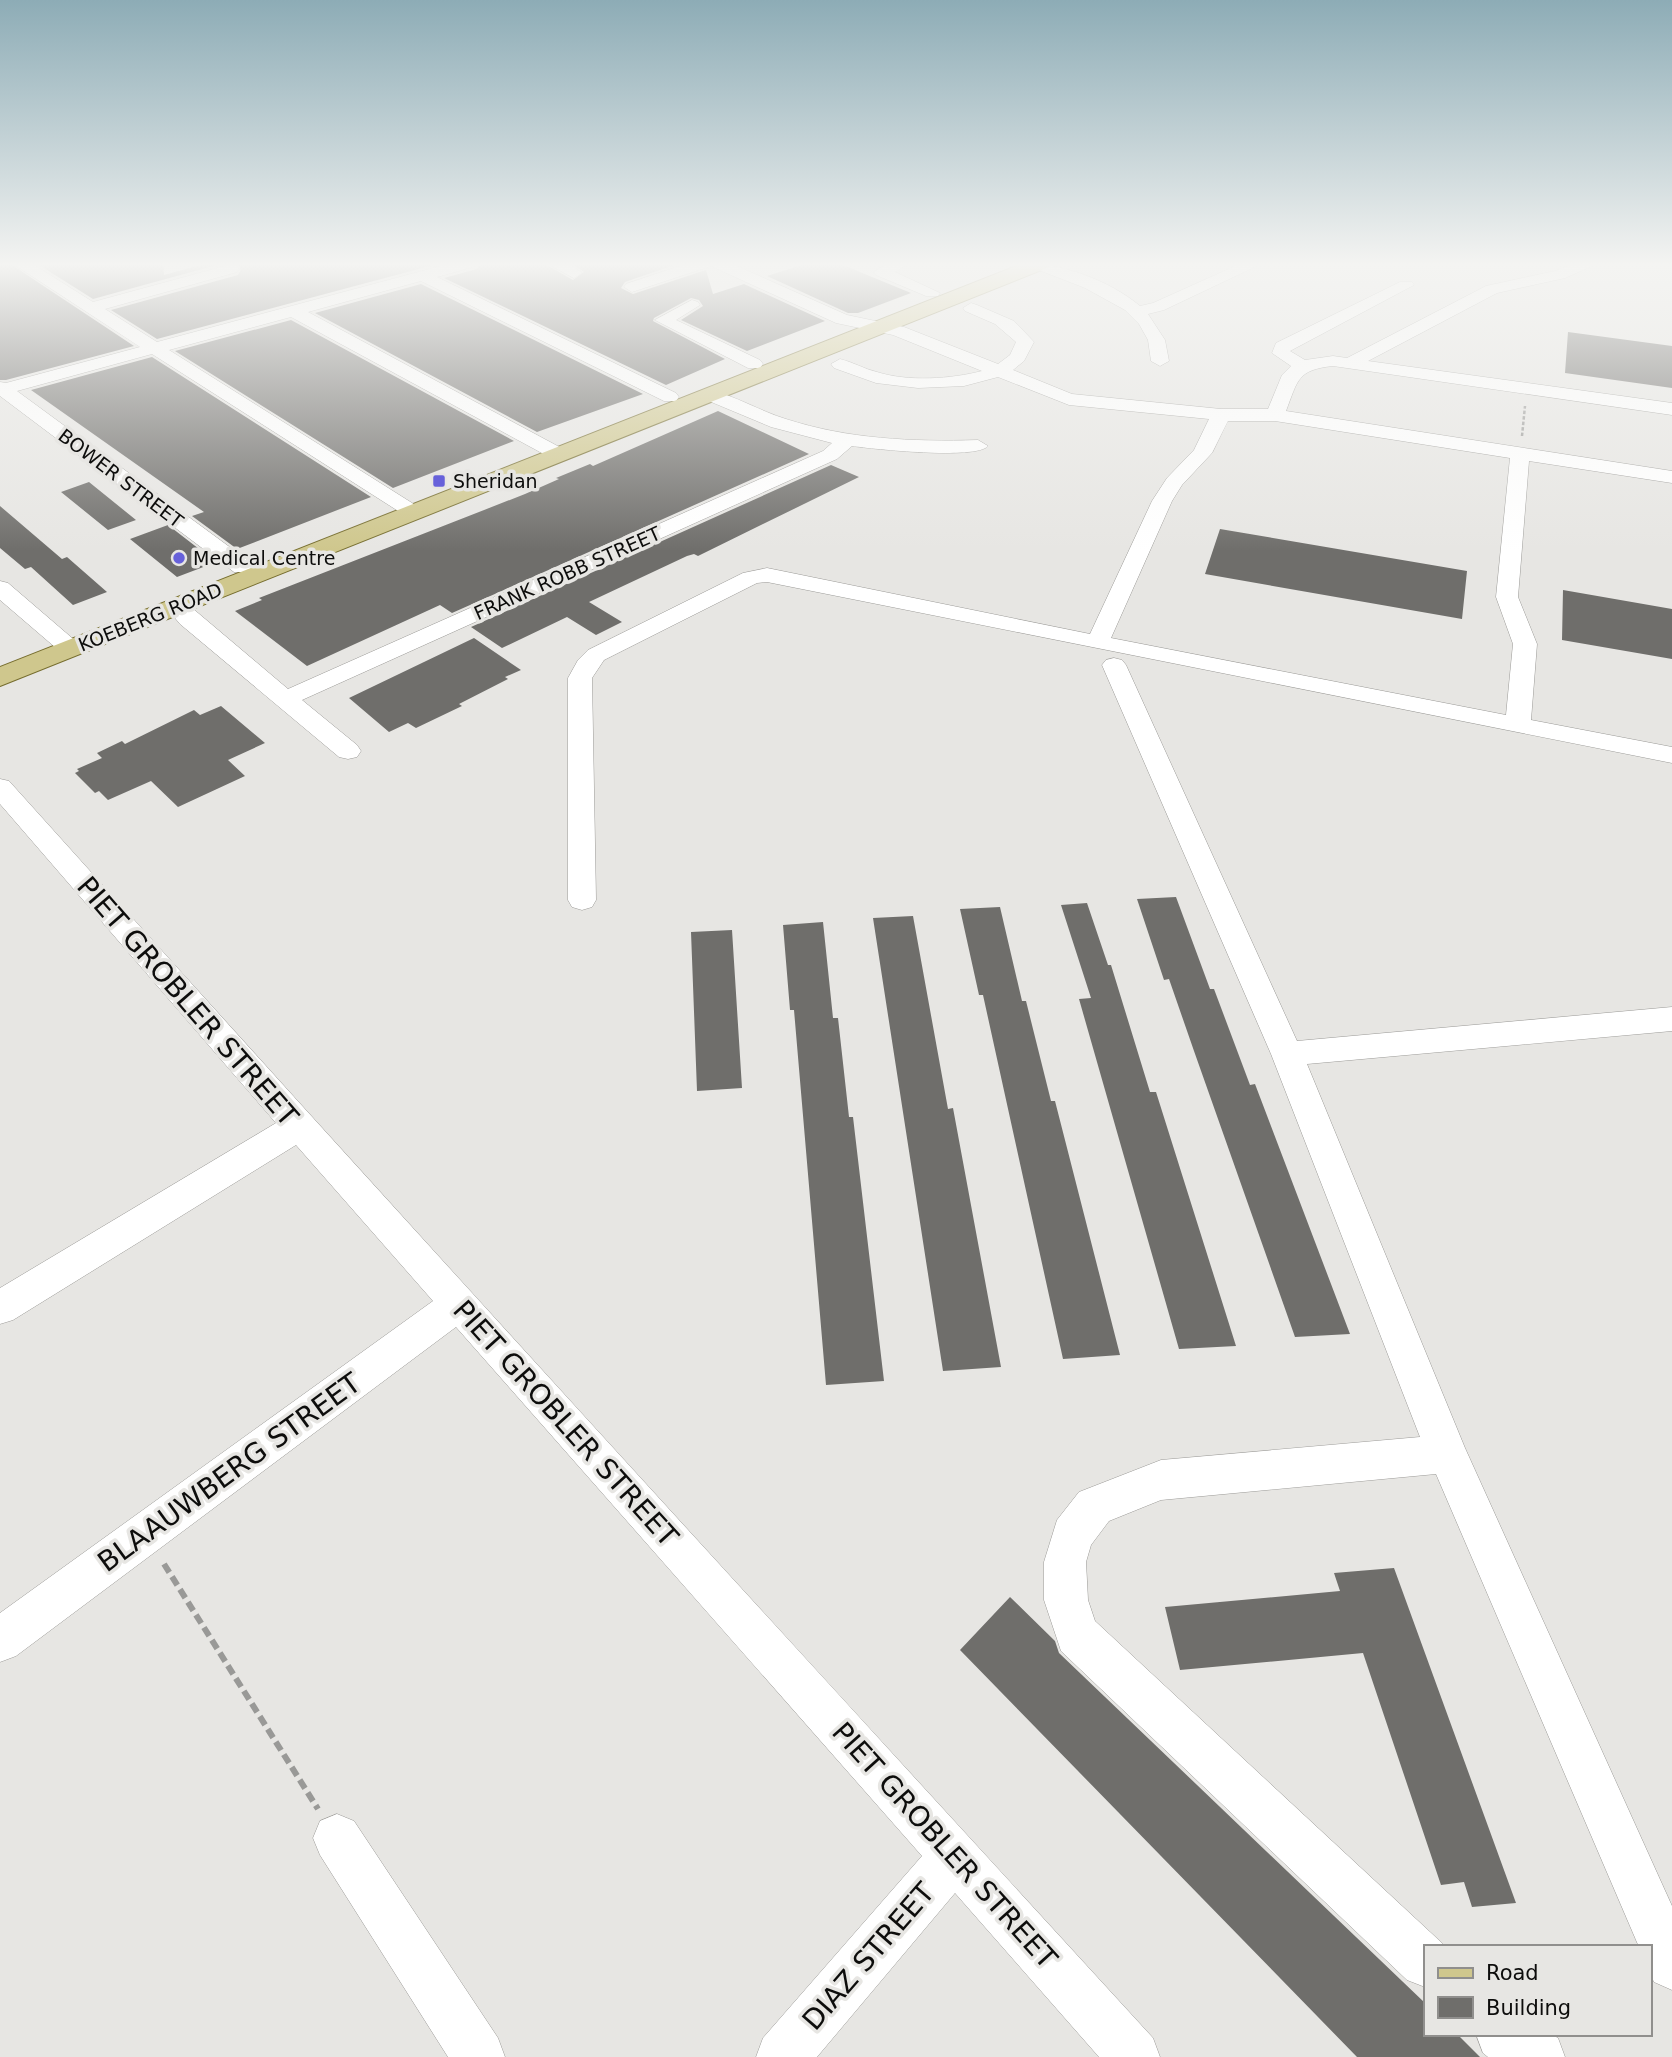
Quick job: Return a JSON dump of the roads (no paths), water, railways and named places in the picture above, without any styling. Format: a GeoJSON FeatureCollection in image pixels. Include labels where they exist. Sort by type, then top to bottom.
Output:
{"type":"FeatureCollection","features":[{"type":"Feature","properties":{"kind":"main road","name":"KOEBERG ROAD"},"geometry":{"type":"LineString","coordinates":[[552,451],[670,397],[767,359]]}},
{"type":"Feature","properties":{"kind":"main road","name":"KOEBERG ROAD"},"geometry":{"type":"LineString","coordinates":[[0,677],[65,644],[242,567],[407,508],[552,451],[710,395],[802,359]]}},
{"type":"Feature","properties":{"kind":"main road","name":"KOEBERG ROAD"},"geometry":{"type":"LineString","coordinates":[[0,663],[177,607],[407,508]]}},
{"type":"Feature","properties":{"kind":"street"},"geometry":{"type":"LineString","coordinates":[[1,389],[114,359]]}},
{"type":"Feature","properties":{"kind":"street"},"geometry":{"type":"LineString","coordinates":[[172,359],[407,508]]}},
{"type":"Feature","properties":{"kind":"street"},"geometry":{"type":"LineString","coordinates":[[382,359],[552,451]]}},
{"type":"Feature","properties":{"kind":"street"},"geometry":{"type":"LineString","coordinates":[[592,359],[670,397]]}},
{"type":"Feature","properties":{"kind":"street"},"geometry":{"type":"LineString","coordinates":[[744,359],[754,364]]}},
{"type":"Feature","properties":{"kind":"street"},"geometry":{"type":"LineString","coordinates":[[968,359],[1069,399],[1221,415],[1275,415],[1672,477]]}},
{"type":"Feature","properties":{"kind":"street"},"geometry":{"type":"LineString","coordinates":[[840,364],[858,372],[906,382],[958,381],[997,370],[1017,359]]}},
{"type":"Feature","properties":{"kind":"street"},"geometry":{"type":"LineString","coordinates":[[1291,359],[1302,366]]}},
{"type":"Feature","properties":{"kind":"street"},"geometry":{"type":"LineString","coordinates":[[1352,362],[1358,359]]}},
{"type":"Feature","properties":{"kind":"street"},"geometry":{"type":"LineString","coordinates":[[1275,415],[1291,375],[1302,366],[1334,361],[1672,409]]}},
{"type":"Feature","properties":{"kind":"street","name":"BOWER STREET"},"geometry":{"type":"LineString","coordinates":[[1,389],[242,567]]}},
{"type":"Feature","properties":{"kind":"street"},"geometry":{"type":"LineString","coordinates":[[710,395],[787,427],[846,441],[914,447],[978,446]]}},
{"type":"Feature","properties":{"kind":"street"},"geometry":{"type":"LineString","coordinates":[[1221,415],[1202,453],[1174,482],[1162,501],[1106,653],[1287,1054],[1447,1454],[1672,1964]]}},
{"type":"Feature","properties":{"kind":"street","name":"FRANK ROBB STREET"},"geometry":{"type":"LineString","coordinates":[[285,699],[830,455],[846,441]]}},
{"type":"Feature","properties":{"kind":"street"},"geometry":{"type":"LineString","coordinates":[[1518,725],[1525,644],[1507,597],[1520,454]]}},
{"type":"Feature","properties":{"kind":"street"},"geometry":{"type":"LineString","coordinates":[[582,900],[580,678],[586,665],[614,645],[751,578],[767,575],[1106,653],[1518,725],[1672,755]]}},
{"type":"Feature","properties":{"kind":"street"},"geometry":{"type":"LineString","coordinates":[[0,587],[65,644]]}},
{"type":"Feature","properties":{"kind":"street"},"geometry":{"type":"LineString","coordinates":[[177,607],[348,751]]}},
{"type":"Feature","properties":{"kind":"street","name":"PIET GROBLER STREET"},"geometry":{"type":"LineString","coordinates":[[6,803],[1134,2057]]}},
{"type":"Feature","properties":{"kind":"street"},"geometry":{"type":"LineString","coordinates":[[1287,1054],[1672,1019]]}},
{"type":"Feature","properties":{"kind":"street"},"geometry":{"type":"LineString","coordinates":[[0,1308],[299,1126]]}},
{"type":"Feature","properties":{"kind":"street","name":"BLAAUWBERG STREET"},"geometry":{"type":"LineString","coordinates":[[0,1640],[458,1304]]}},
{"type":"Feature","properties":{"kind":"street"},"geometry":{"type":"LineString","coordinates":[[1424,1961],[1077,1635],[1066,1600],[1065,1562],[1072,1535],[1094,1506],[1161,1480],[1447,1454]]}},
{"type":"Feature","properties":{"kind":"street"},"geometry":{"type":"LineString","coordinates":[[337,1839],[479,2057]]}},
{"type":"Feature","properties":{"kind":"street","name":"DIAZ STREET"},"geometry":{"type":"LineString","coordinates":[[782,2057],[954,1856]]}},
{"type":"Feature","properties":{"kind":"street"},"geometry":{"type":"LineString","coordinates":[[1504,2036],[1513,2044],[1539,2057]]}},
{"type":"Feature","properties":{"kind":"place","name":"Sheridan"},"geometry":{"type":"Point","coordinates":[439,481]}},
{"type":"Feature","properties":{"kind":"place","name":"Medical Centre"},"geometry":{"type":"Point","coordinates":[179,558]}}]}
